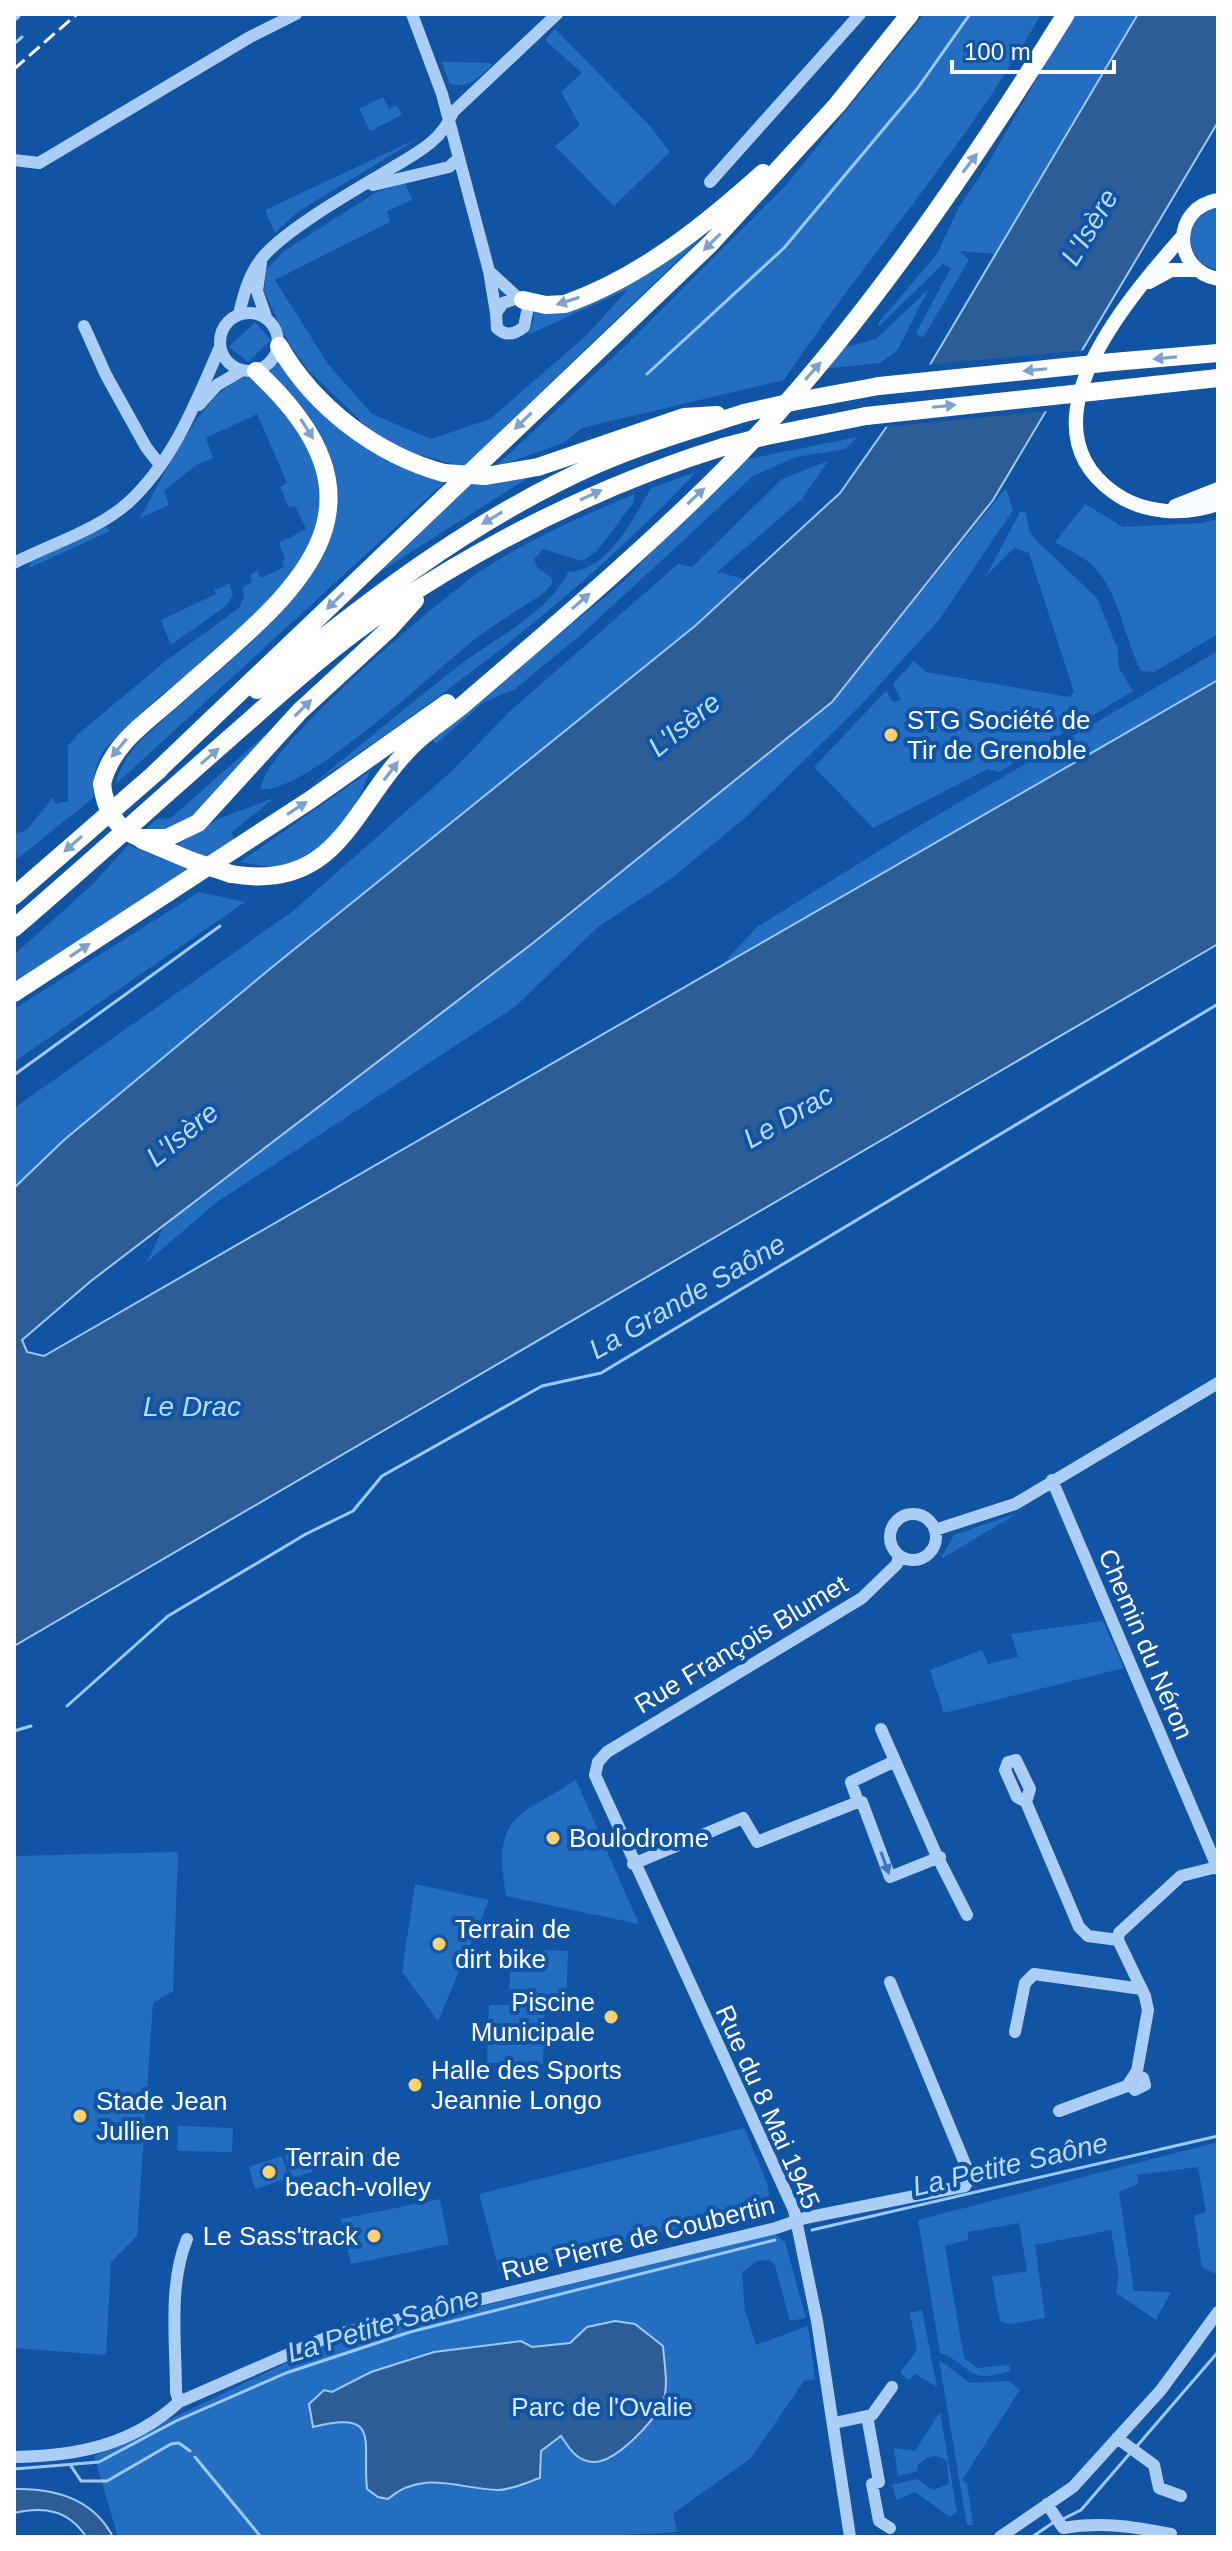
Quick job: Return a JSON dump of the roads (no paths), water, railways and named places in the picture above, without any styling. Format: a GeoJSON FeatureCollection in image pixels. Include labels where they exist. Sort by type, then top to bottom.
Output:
{"type":"FeatureCollection","features":[{"type":"Feature","properties":{"kind":"highway"},"geometry":{"type":"LineString","coordinates":[[521,299],[555,305],[574,300],[668,251],[705,226],[766,170],[902,14]]}},
{"type":"Feature","properties":{"kind":"highway"},"geometry":{"type":"LineString","coordinates":[[153,775],[710,244],[826,117],[910,14]]}},
{"type":"Feature","properties":{"kind":"highway"},"geometry":{"type":"LineString","coordinates":[[248,371],[306,424],[321,456],[327,494],[317,546],[283,600],[117,749],[102,784],[105,804],[114,822],[128,834],[231,874],[279,877],[296,873],[321,858],[345,834],[416,742],[629,560],[723,470],[819,365],[987,140],[1066,14]]}},
{"type":"Feature","properties":{"kind":"highway"},"geometry":{"type":"LineString","coordinates":[[279,346],[307,385],[375,447],[411,464],[444,473],[485,476],[538,467],[684,417],[744,413]]}},
{"type":"Feature","properties":{"kind":"highway"},"geometry":{"type":"LineString","coordinates":[[14,896],[153,775],[364,603],[442,548],[510,507],[595,465],[744,413],[879,386],[1218,353]]}},
{"type":"Feature","properties":{"kind":"highway"},"geometry":{"type":"LineString","coordinates":[[14,928],[292,684],[386,610],[472,557],[564,508],[663,466],[723,447],[866,416],[1218,378]]}},
{"type":"Feature","properties":{"kind":"highway"},"geometry":{"type":"LineString","coordinates":[[1159,386],[1218,392]]}},
{"type":"Feature","properties":{"kind":"highway"},"geometry":{"type":"LineString","coordinates":[[140,838],[167,838],[198,823],[300,711],[388,630],[426,588]]}},
{"type":"Feature","properties":{"kind":"highway"},"geometry":{"type":"LineString","coordinates":[[14,993],[310,800],[533,642]]}},
{"type":"Feature","properties":{"kind":"main road"},"geometry":{"type":"LineString","coordinates":[[1218,191],[1211,202],[1188,218],[1181,238],[1139,289],[1085,375],[1076,424],[1080,448],[1091,471],[1107,487],[1127,500],[1159,509],[1193,512],[1218,504]]}},
{"type":"Feature","properties":{"kind":"main road"},"geometry":{"type":"LineString","coordinates":[[1181,238],[1188,261],[1196,270]]}},
{"type":"Feature","properties":{"kind":"main road"},"geometry":{"type":"LineString","coordinates":[[1139,289],[1171,270],[1196,270],[1218,279]]}},
{"type":"Feature","properties":{"kind":"main road"},"geometry":{"type":"LineString","coordinates":[[1159,509],[1194,501],[1218,489]]}},
{"type":"Feature","properties":{"kind":"street"},"geometry":{"type":"LineString","coordinates":[[14,160],[39,163],[250,37],[296,14]]}},
{"type":"Feature","properties":{"kind":"street"},"geometry":{"type":"LineString","coordinates":[[412,14],[443,98],[489,271],[500,331],[515,333],[527,321],[528,307],[489,271]]}},
{"type":"Feature","properties":{"kind":"street"},"geometry":{"type":"LineString","coordinates":[[190,417],[220,347],[222,331],[239,314],[251,274],[261,260],[281,241],[428,146],[448,125],[453,112],[557,14]]}},
{"type":"Feature","properties":{"kind":"street"},"geometry":{"type":"LineString","coordinates":[[710,182],[860,14]]}},
{"type":"Feature","properties":{"kind":"street"},"geometry":{"type":"LineString","coordinates":[[443,98],[464,103]]}},
{"type":"Feature","properties":{"kind":"street"},"geometry":{"type":"LineString","coordinates":[[366,187],[449,167],[458,159]]}},
{"type":"Feature","properties":{"kind":"street"},"geometry":{"type":"LineString","coordinates":[[14,563],[117,511],[160,465],[190,417],[217,385],[271,362],[279,346],[276,330],[266,317],[257,291],[261,260]]}},
{"type":"Feature","properties":{"kind":"street"},"geometry":{"type":"LineString","coordinates":[[496,313],[503,303],[521,299]]}},
{"type":"Feature","properties":{"kind":"street"},"geometry":{"type":"LineString","coordinates":[[239,314],[248,312],[266,317]]}},
{"type":"Feature","properties":{"kind":"street"},"geometry":{"type":"LineString","coordinates":[[151,449],[146,447],[106,375],[84,326],[151,443],[160,465]]}},
{"type":"Feature","properties":{"kind":"street"},"geometry":{"type":"LineString","coordinates":[[220,347],[227,362],[248,371]]}},
{"type":"Feature","properties":{"kind":"street"},"geometry":{"type":"LineString","coordinates":[[935,1530],[993,1514],[1218,1383]]}},
{"type":"Feature","properties":{"kind":"street","name":"Chemin du Néron"},"geometry":{"type":"LineString","coordinates":[[1052,1480],[1218,1868]]}},
{"type":"Feature","properties":{"kind":"street"},"geometry":{"type":"LineString","coordinates":[[917,1514],[928,1519],[935,1530],[935,1545],[925,1557],[912,1560],[899,1556],[890,1538],[897,1520],[917,1514]]}},
{"type":"Feature","properties":{"kind":"street","name":"Rue François Blumet"},"geometry":{"type":"LineString","coordinates":[[598,1762],[607,1752],[654,1722],[862,1598],[897,1564],[899,1556]]}},
{"type":"Feature","properties":{"kind":"street"},"geometry":{"type":"LineString","coordinates":[[881,1729],[967,1915]]}},
{"type":"Feature","properties":{"kind":"street"},"geometry":{"type":"LineString","coordinates":[[858,1802],[851,1782],[895,1761]]}},
{"type":"Feature","properties":{"kind":"street","name":"Rue du 8 Mai 1945"},"geometry":{"type":"LineString","coordinates":[[598,1762],[595,1775],[599,1789],[782,2179],[796,2222],[834,2423],[850,2537]]}},
{"type":"Feature","properties":{"kind":"street"},"geometry":{"type":"LineString","coordinates":[[633,1864],[743,1818],[757,1842],[858,1802],[862,1802],[890,1877],[940,1857]]}},
{"type":"Feature","properties":{"kind":"street"},"geometry":{"type":"LineString","coordinates":[[1026,1802],[1079,1927],[1088,1936],[1118,1940]]}},
{"type":"Feature","properties":{"kind":"street"},"geometry":{"type":"LineString","coordinates":[[1059,2111],[1132,2079],[1148,2010],[1142,1989],[1118,1940],[1119,1933],[1181,1876],[1218,1868]]}},
{"type":"Feature","properties":{"kind":"street"},"geometry":{"type":"LineString","coordinates":[[1015,2032],[1025,1983],[1034,1974],[1142,1989]]}},
{"type":"Feature","properties":{"kind":"street","name":"Rue Pierre de Coubertin"},"geometry":{"type":"LineString","coordinates":[[14,2457],[58,2456],[89,2451],[148,2423],[179,2402],[216,2384],[330,2336],[796,2222],[965,2186],[970,2176],[890,1982]]}},
{"type":"Feature","properties":{"kind":"street"},"geometry":{"type":"LineString","coordinates":[[179,2402],[176,2372],[178,2265],[187,2239]]}},
{"type":"Feature","properties":{"kind":"street"},"geometry":{"type":"LineString","coordinates":[[1000,2537],[1127,2445],[1161,2390],[1218,2312]]}},
{"type":"Feature","properties":{"kind":"street"},"geometry":{"type":"LineString","coordinates":[[176,2372],[183,2384],[193,2388],[216,2384]]}},
{"type":"Feature","properties":{"kind":"street"},"geometry":{"type":"LineString","coordinates":[[834,2423],[872,2415],[892,2387]]}},
{"type":"Feature","properties":{"kind":"street"},"geometry":{"type":"LineString","coordinates":[[867,2416],[879,2482],[872,2484],[879,2521],[890,2528]]}},
{"type":"Feature","properties":{"kind":"street"},"geometry":{"type":"LineString","coordinates":[[1127,2445],[1154,2465],[1159,2488],[1181,2496]]}},
{"type":"Feature","properties":{"kind":"street"},"geometry":{"type":"LineString","coordinates":[[1047,2504],[1063,2528],[1093,2522],[1137,2532],[1171,2534],[1171,2537]]}},
{"type":"Feature","properties":{"kind":"water"},"geometry":{"type":"Polygon","coordinates":[[[1138,14],[1218,14],[1218,122],[993,500],[832,702],[533,943],[91,1281],[22,1340],[27,1352],[44,1356],[1218,680],[1218,944],[14,1646],[14,1188],[64,1140],[271,968],[695,626],[840,493],[928,368],[1138,14]]]}},
{"type":"Feature","properties":{"kind":"water"},"geometry":{"type":"Polygon","coordinates":[[[615,2321],[635,2324],[663,2346],[666,2389],[663,2402],[643,2430],[623,2448],[602,2460],[593,2462],[582,2459],[561,2436],[541,2451],[540,2478],[525,2484],[498,2490],[428,2483],[401,2490],[388,2499],[378,2497],[367,2489],[366,2444],[359,2426],[350,2422],[313,2427],[309,2404],[324,2390],[332,2392],[371,2372],[434,2352],[521,2341],[532,2347],[570,2343],[587,2327],[615,2321]]]}},
{"type":"Feature","properties":{"kind":"water"},"geometry":{"type":"Polygon","coordinates":[[[14,2489],[58,2493],[84,2504],[105,2524],[113,2537],[86,2537],[72,2521],[55,2512],[36,2510],[14,2513],[14,2489]]]}},
{"type":"Feature","properties":{"kind":"waterway"},"geometry":{"type":"LineString","coordinates":[[647,374],[784,248],[917,89],[970,14]]}},
{"type":"Feature","properties":{"kind":"waterway"},"geometry":{"type":"LineString","coordinates":[[14,44],[22,37]]}},
{"type":"Feature","properties":{"kind":"waterway"},"geometry":{"type":"LineString","coordinates":[[14,1075],[220,926]]}},
{"type":"Feature","properties":{"kind":"waterway","name":"La Grande Saône"},"geometry":{"type":"LineString","coordinates":[[67,1706],[168,1616],[306,1534],[353,1511],[382,1476],[542,1386],[601,1373],[1218,1004]]}},
{"type":"Feature","properties":{"kind":"waterway","name":"La Grande Saône"},"geometry":{"type":"LineString","coordinates":[[14,1731],[31,1726]]}},
{"type":"Feature","properties":{"kind":"waterway","name":"La Petite Saône"},"geometry":{"type":"LineString","coordinates":[[812,2230],[1218,2136]]}},
{"type":"Feature","properties":{"kind":"waterway","name":"La Petite Saône"},"geometry":{"type":"LineString","coordinates":[[14,2469],[99,2462],[176,2421],[286,2373],[410,2332],[775,2240]]}},
{"type":"Feature","properties":{"kind":"waterway"},"geometry":{"type":"LineString","coordinates":[[1137,2446],[1218,2352]]}},
{"type":"Feature","properties":{"kind":"waterway"},"geometry":{"type":"LineString","coordinates":[[71,2466],[81,2481],[107,2481],[171,2444],[179,2443],[190,2451]]}},
{"type":"Feature","properties":{"kind":"waterway"},"geometry":{"type":"LineString","coordinates":[[1061,2520],[1081,2510],[1132,2451]]}},
{"type":"Feature","properties":{"kind":"waterway"},"geometry":{"type":"LineString","coordinates":[[195,2457],[261,2537]]}},
{"type":"Feature","properties":{"kind":"waterway"},"geometry":{"type":"LineString","coordinates":[[1032,2537],[1054,2522]]}},
{"type":"Feature","properties":{"kind":"railway"},"geometry":{"type":"LineString","coordinates":[[14,69],[77,14]]}},
{"type":"Feature","properties":{"kind":"place","name":"STG Société de Tir de Grenoble"},"geometry":{"type":"Point","coordinates":[891,735]}},
{"type":"Feature","properties":{"kind":"place","name":"Boulodrome"},"geometry":{"type":"Point","coordinates":[553,1838]}},
{"type":"Feature","properties":{"kind":"place","name":"Terrain de dirt bike"},"geometry":{"type":"Point","coordinates":[439,1944]}},
{"type":"Feature","properties":{"kind":"place","name":"Piscine Municipale"},"geometry":{"type":"Point","coordinates":[611,2017]}},
{"type":"Feature","properties":{"kind":"place","name":"Halle des Sports Jeannie Longo"},"geometry":{"type":"Point","coordinates":[415,2085]}},
{"type":"Feature","properties":{"kind":"place","name":"Stade Jean Jullien"},"geometry":{"type":"Point","coordinates":[80,2116]}},
{"type":"Feature","properties":{"kind":"place","name":"Terrain de beach-volley"},"geometry":{"type":"Point","coordinates":[269,2172]}},
{"type":"Feature","properties":{"kind":"place","name":"Le Sass'track"},"geometry":{"type":"Point","coordinates":[374,2236]}},
{"type":"Feature","properties":{"kind":"water label","name":"L'Isère"},"geometry":{"type":"Point","coordinates":[1089,227]}},
{"type":"Feature","properties":{"kind":"water label","name":"L'Isère"},"geometry":{"type":"Point","coordinates":[684,724]}},
{"type":"Feature","properties":{"kind":"water label","name":"Le Drac"},"geometry":{"type":"Point","coordinates":[788,1116]}},
{"type":"Feature","properties":{"kind":"water label","name":"L'Isère"},"geometry":{"type":"Point","coordinates":[182,1134]}},
{"type":"Feature","properties":{"kind":"water label","name":"Le Drac"},"geometry":{"type":"Point","coordinates":[192,1406]}},
{"type":"Feature","properties":{"kind":"park label","name":"Parc de l'Ovalie"},"geometry":{"type":"Point","coordinates":[602,2407]}}]}
